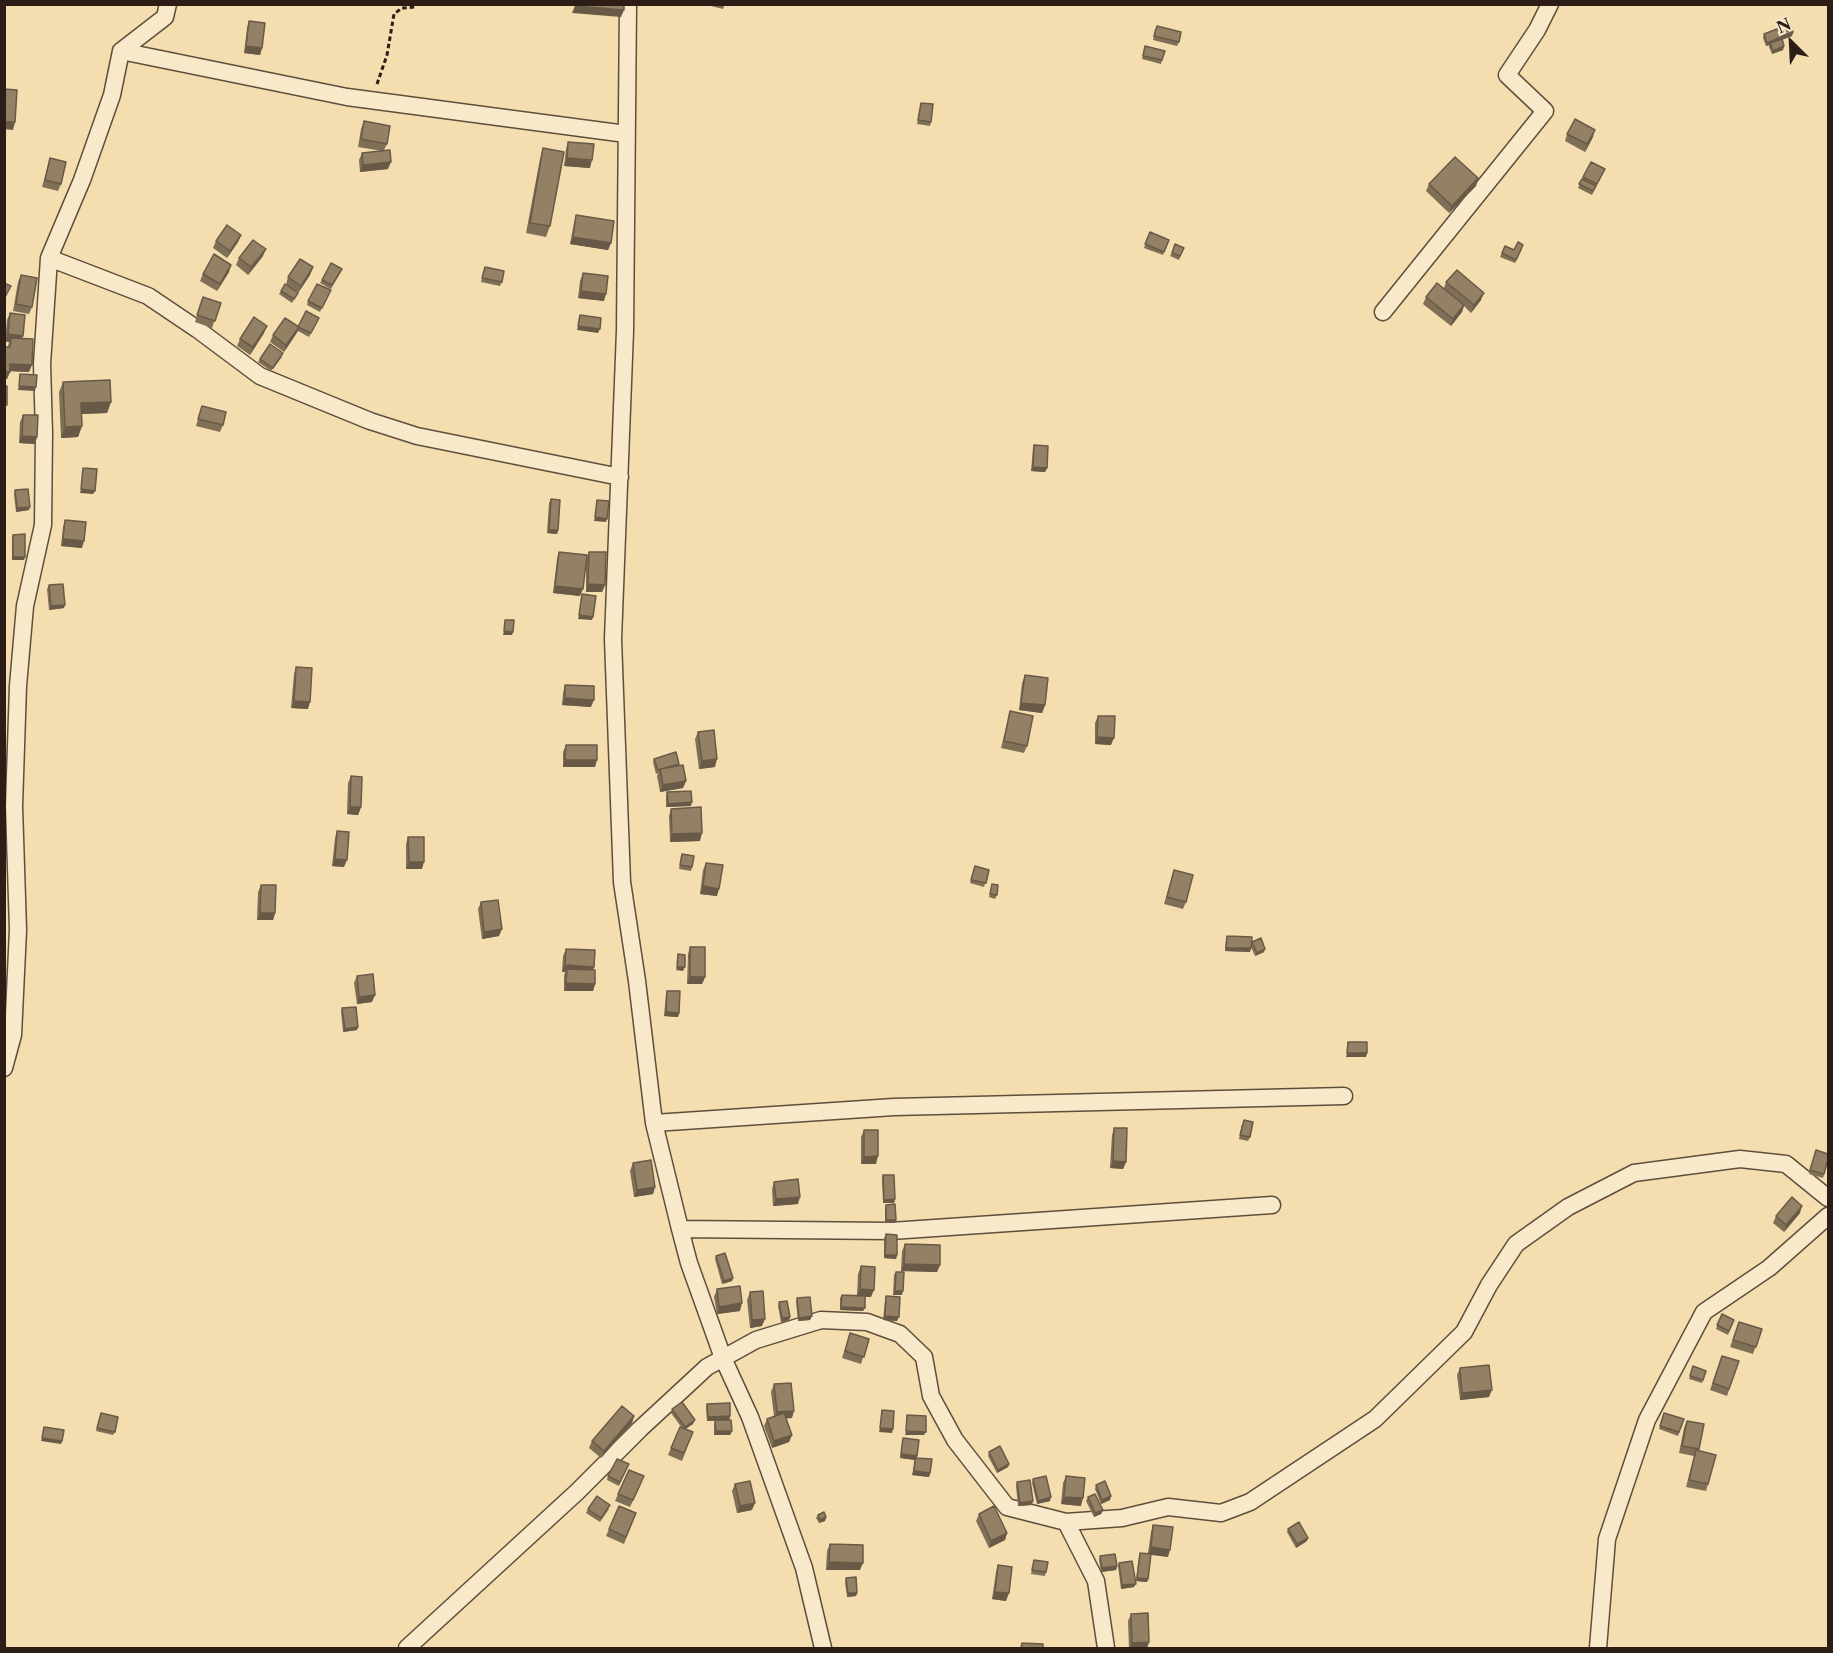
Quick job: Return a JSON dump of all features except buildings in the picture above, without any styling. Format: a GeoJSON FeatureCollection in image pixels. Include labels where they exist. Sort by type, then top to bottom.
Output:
{"type":"FeatureCollection","features":[{"type":"Feature","properties":{"kind":"street"},"geometry":{"type":"LineString","coordinates":[[4,1068],[13,1035],[18,930],[14,807],[18,686],[25,606],[43,525],[42,364],[49,258],[82,180],[112,95],[121,51],[165,17],[168,4]]}},
{"type":"Feature","properties":{"kind":"street"},"geometry":{"type":"LineString","coordinates":[[628,4],[625,331],[614,639],[622,882],[637,981],[654,1123],[680,1229],[689,1263],[723,1358],[750,1417],[804,1568],[823,1648]]}},
{"type":"Feature","properties":{"kind":"street"},"geometry":{"type":"LineString","coordinates":[[1383,312],[1545,111],[1507,75],[1537,30],[1550,4]]}},
{"type":"Feature","properties":{"kind":"street"},"geometry":{"type":"LineString","coordinates":[[121,51],[335,95],[626,134]]}},
{"type":"Feature","properties":{"kind":"street"},"geometry":{"type":"LineString","coordinates":[[49,258],[148,296],[260,376],[370,420],[417,436],[620,477]]}},
{"type":"Feature","properties":{"kind":"street"},"geometry":{"type":"LineString","coordinates":[[654,1123],[894,1107],[1344,1096]]}},
{"type":"Feature","properties":{"kind":"street"},"geometry":{"type":"LineString","coordinates":[[407,1648],[577,1492],[707,1367],[756,1340],[821,1320],[867,1322],[900,1334],[924,1357],[931,1396],[955,1440],[1007,1507],[1066,1522],[1122,1518],[1168,1507],[1221,1513],[1250,1502],[1375,1419],[1464,1332],[1489,1286],[1516,1244],[1568,1208],[1634,1173],[1740,1160],[1786,1164],[1828,1198]]}},
{"type":"Feature","properties":{"kind":"street"},"geometry":{"type":"LineString","coordinates":[[680,1229],[891,1231],[1272,1204]]}},
{"type":"Feature","properties":{"kind":"street"},"geometry":{"type":"LineString","coordinates":[[1598,1648],[1606,1539],[1647,1420],[1704,1312],[1769,1268],[1828,1216]]}},
{"type":"Feature","properties":{"kind":"street"},"geometry":{"type":"LineString","coordinates":[[1066,1522],[1096,1581],[1106,1648]]}},
{"type":"Feature","properties":{"kind":"path"},"geometry":{"type":"LineString","coordinates":[[365,99],[376,85],[387,55],[394,14],[402,8],[415,7],[417,4]]}}]}
